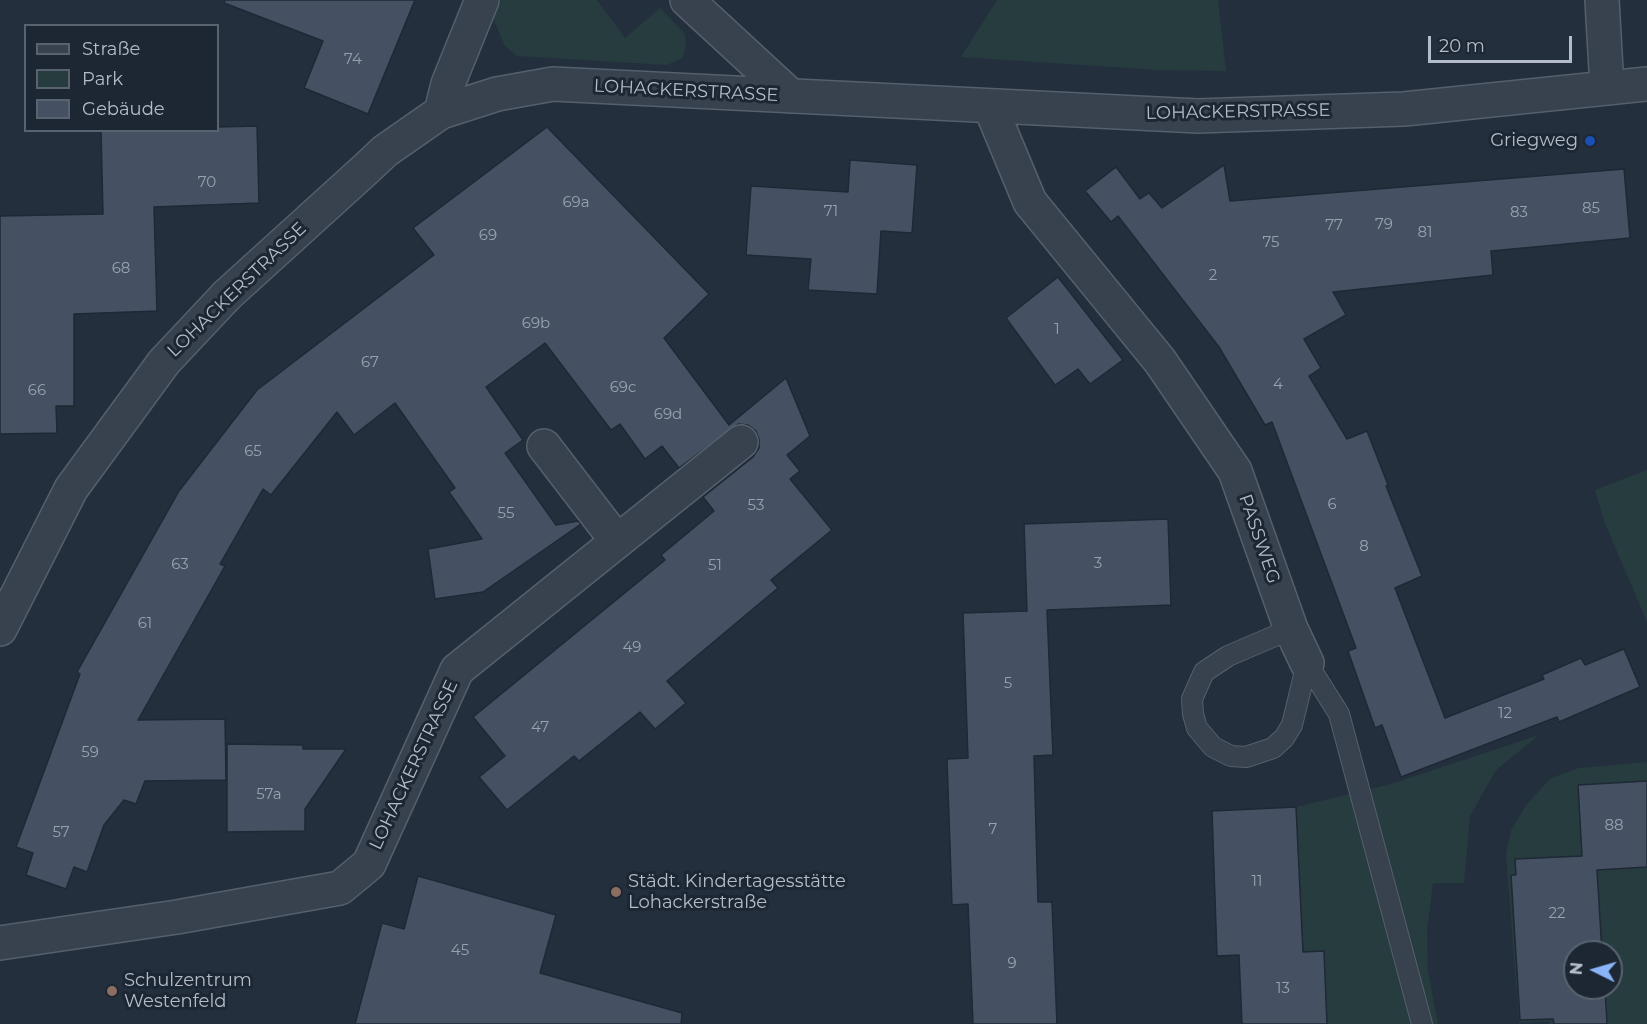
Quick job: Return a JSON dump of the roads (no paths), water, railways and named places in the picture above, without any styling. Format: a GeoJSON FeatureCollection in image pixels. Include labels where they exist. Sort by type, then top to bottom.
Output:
{"type":"FeatureCollection","features":[{"type":"Feature","properties":{"kind":"street"},"geometry":{"type":"LineString","coordinates":[[441,112],[448,84],[482,0]]}},
{"type":"Feature","properties":{"kind":"street","name":"LOHACKERSTRASSE"},"geometry":{"type":"LineString","coordinates":[[687,0],[791,96]]}},
{"type":"Feature","properties":{"kind":"street"},"geometry":{"type":"LineString","coordinates":[[1602,0],[1607,88]]}},
{"type":"Feature","properties":{"kind":"street","name":"LOHACKERSTRASSE"},"geometry":{"type":"LineString","coordinates":[[0,629],[71,489],[164,362],[227,295],[379,157],[441,112],[497,94],[554,84],[1198,116],[1404,109],[1647,84]]}},
{"type":"Feature","properties":{"kind":"street","name":"PASSWEG"},"geometry":{"type":"LineString","coordinates":[[990,106],[1030,202],[1160,361],[1235,471],[1291,629],[1307,663]]}},
{"type":"Feature","properties":{"kind":"street","name":"LOHACKERSTRASSE"},"geometry":{"type":"LineString","coordinates":[[0,943],[177,917],[340,888],[369,864],[457,670],[741,442]]}},
{"type":"Feature","properties":{"kind":"street"},"geometry":{"type":"LineString","coordinates":[[544,446],[617,541]]}},
{"type":"Feature","properties":{"kind":"lane"},"geometry":{"type":"LineString","coordinates":[[1291,629],[1228,656],[1204,672],[1192,699],[1197,728],[1213,747],[1231,756],[1246,758],[1273,748],[1284,738],[1292,725],[1307,663]]}},
{"type":"Feature","properties":{"kind":"lane","name":"PASSWEG"},"geometry":{"type":"LineString","coordinates":[[1307,663],[1339,714],[1422,1024]]}},
{"type":"Feature","properties":{"kind":"place","name":"Griegweg"},"geometry":{"type":"Point","coordinates":[1590,141]}},
{"type":"Feature","properties":{"kind":"place","name":"Städt. Kindertagesstätte Lohackerstraße"},"geometry":{"type":"Point","coordinates":[616,892]}},
{"type":"Feature","properties":{"kind":"place","name":"Schulzentrum Westenfeld"},"geometry":{"type":"Point","coordinates":[112,991]}}]}
